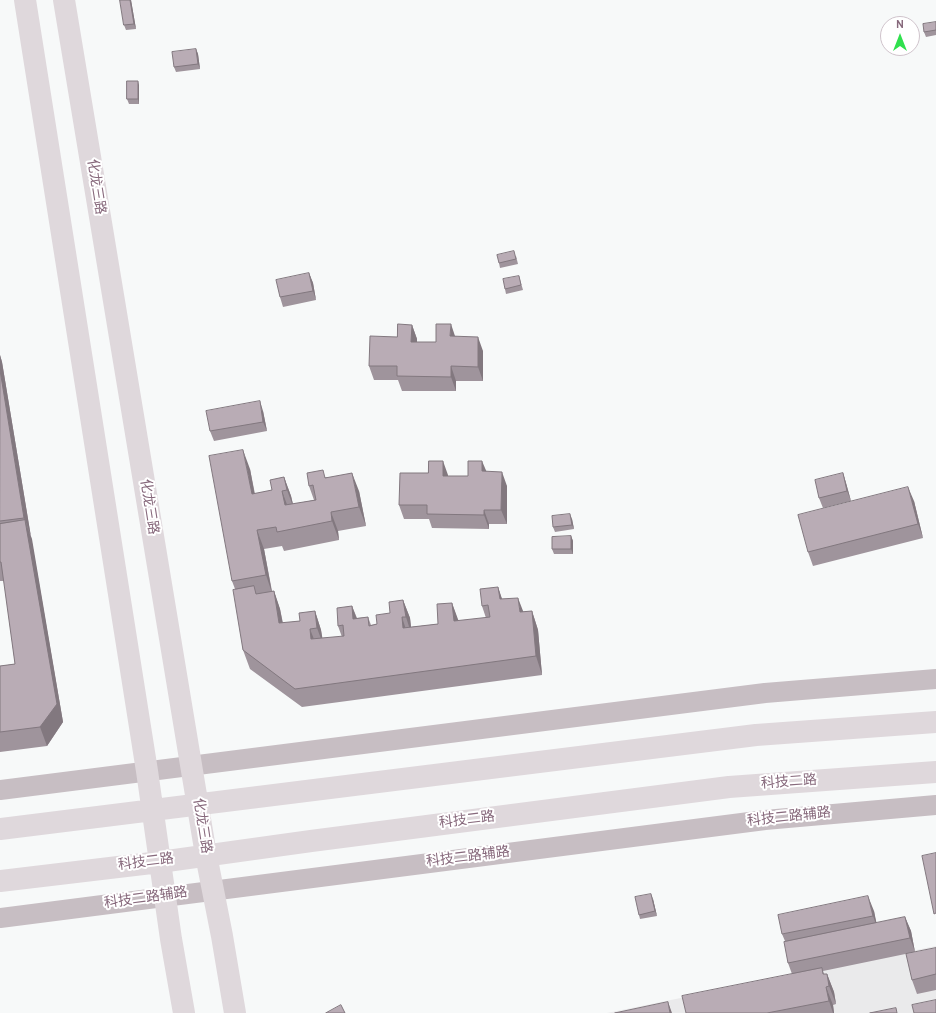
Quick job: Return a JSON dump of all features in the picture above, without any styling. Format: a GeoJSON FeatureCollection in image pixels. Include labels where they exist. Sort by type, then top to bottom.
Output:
{"type":"FeatureCollection","features":[{"type":"Feature","properties":{"kind":"main road"},"geometry":{"type":"LineString","coordinates":[[25,0],[148,771],[165,896],[184,1013]]}},
{"type":"Feature","properties":{"kind":"main road","name":"化龙三路"},"geometry":{"type":"LineString","coordinates":[[64,0],[206,855],[235,1013]]}},
{"type":"Feature","properties":{"kind":"main road"},"geometry":{"type":"LineString","coordinates":[[0,829],[756,735],[936,722]]}},
{"type":"Feature","properties":{"kind":"main road","name":"科技二路"},"geometry":{"type":"LineString","coordinates":[[0,881],[160,862],[729,787],[936,772]]}},
{"type":"Feature","properties":{"kind":"street"},"geometry":{"type":"LineString","coordinates":[[0,790],[766,693],[936,679]]}},
{"type":"Feature","properties":{"kind":"street","name":"科技二路辅路"},"geometry":{"type":"LineString","coordinates":[[0,918],[765,820],[936,805]]}},
{"type":"Feature","properties":{"kind":"shaded area"},"geometry":{"type":"Polygon","coordinates":[[[936,946],[936,1013],[607,1013],[936,946]]]}},
{"type":"Feature","properties":{"kind":"building"},"geometry":{"type":"Polygon","coordinates":[[[120,0],[130,0],[134,24],[124,25],[120,0]]]}},
{"type":"Feature","properties":{"kind":"building"},"geometry":{"type":"Polygon","coordinates":[[[936,22],[936,30],[924,32],[923,24],[936,22]]]}},
{"type":"Feature","properties":{"kind":"building"},"geometry":{"type":"Polygon","coordinates":[[[196,49],[198,64],[174,67],[172,52],[196,49]]]}},
{"type":"Feature","properties":{"kind":"building"},"geometry":{"type":"Polygon","coordinates":[[[127,81],[138,81],[138,99],[127,99],[127,81]]]}},
{"type":"Feature","properties":{"kind":"building"},"geometry":{"type":"Polygon","coordinates":[[[514,251],[516,259],[499,263],[497,255],[514,251]]]}},
{"type":"Feature","properties":{"kind":"building"},"geometry":{"type":"Polygon","coordinates":[[[309,273],[313,291],[280,297],[276,280],[309,273]]]}},
{"type":"Feature","properties":{"kind":"building"},"geometry":{"type":"Polygon","coordinates":[[[519,276],[521,285],[505,289],[503,279],[519,276]]]}},
{"type":"Feature","properties":{"kind":"building"},"geometry":{"type":"Polygon","coordinates":[[[398,324],[412,325],[411,342],[436,342],[436,324],[451,324],[450,336],[478,337],[478,367],[451,366],[451,377],[397,376],[397,366],[369,366],[370,336],[397,337],[398,324]]]}},
{"type":"Feature","properties":{"kind":"building"},"geometry":{"type":"Polygon","coordinates":[[[0,370],[24,518],[0,521],[0,370]]]}},
{"type":"Feature","properties":{"kind":"building"},"geometry":{"type":"Polygon","coordinates":[[[260,401],[263,422],[210,431],[206,411],[260,401]]]}},
{"type":"Feature","properties":{"kind":"building"},"geometry":{"type":"Polygon","coordinates":[[[243,450],[252,494],[272,490],[270,480],[284,477],[287,490],[282,491],[285,505],[316,500],[313,485],[309,486],[307,473],[323,470],[325,478],[352,473],[359,507],[331,512],[332,521],[277,532],[276,527],[257,530],[266,575],[232,581],[209,456],[243,450]]]}},
{"type":"Feature","properties":{"kind":"building"},"geometry":{"type":"Polygon","coordinates":[[[429,461],[443,461],[443,476],[468,476],[468,461],[482,461],[482,471],[502,472],[501,510],[484,510],[484,515],[427,514],[427,505],[399,505],[400,473],[428,473],[429,461]]]}},
{"type":"Feature","properties":{"kind":"building"},"geometry":{"type":"Polygon","coordinates":[[[843,473],[847,491],[819,498],[815,480],[843,473]]]}},
{"type":"Feature","properties":{"kind":"building"},"geometry":{"type":"Polygon","coordinates":[[[908,487],[918,524],[808,552],[798,515],[908,487]]]}},
{"type":"Feature","properties":{"kind":"building"},"geometry":{"type":"Polygon","coordinates":[[[570,514],[572,525],[553,527],[552,516],[570,514]]]}},
{"type":"Feature","properties":{"kind":"building"},"geometry":{"type":"Polygon","coordinates":[[[25,520],[57,704],[40,727],[0,732],[0,666],[15,664],[0,562],[0,524],[25,520]]]}},
{"type":"Feature","properties":{"kind":"building"},"geometry":{"type":"Polygon","coordinates":[[[571,536],[571,549],[552,549],[552,537],[571,536]]]}},
{"type":"Feature","properties":{"kind":"building"},"geometry":{"type":"Polygon","coordinates":[[[254,586],[256,594],[274,591],[279,623],[300,621],[299,613],[315,611],[317,628],[310,629],[311,639],[344,636],[343,625],[338,626],[337,608],[352,606],[353,619],[368,617],[369,626],[377,624],[376,615],[390,613],[389,602],[403,600],[406,617],[402,617],[403,628],[438,624],[437,604],[452,603],[454,621],[490,617],[488,605],[482,606],[480,589],[498,587],[500,599],[518,598],[520,612],[532,611],[536,656],[295,689],[243,650],[233,590],[254,586]]]}},
{"type":"Feature","properties":{"kind":"building"},"geometry":{"type":"Polygon","coordinates":[[[936,853],[936,913],[934,914],[922,856],[936,853]]]}},
{"type":"Feature","properties":{"kind":"building"},"geometry":{"type":"Polygon","coordinates":[[[651,894],[655,911],[639,915],[635,897],[651,894]]]}},
{"type":"Feature","properties":{"kind":"building"},"geometry":{"type":"Polygon","coordinates":[[[868,896],[873,916],[782,934],[778,915],[868,896]]]}},
{"type":"Feature","properties":{"kind":"building"},"geometry":{"type":"Polygon","coordinates":[[[905,917],[910,938],[788,963],[784,942],[905,917]]]}},
{"type":"Feature","properties":{"kind":"building"},"geometry":{"type":"Polygon","coordinates":[[[936,948],[936,974],[912,980],[906,954],[936,948]]]}},
{"type":"Feature","properties":{"kind":"building"},"geometry":{"type":"Polygon","coordinates":[[[822,968],[823,974],[827,974],[829,986],[826,987],[829,1001],[767,1013],[686,1013],[682,996],[822,968]]]}},
{"type":"Feature","properties":{"kind":"building"},"geometry":{"type":"Polygon","coordinates":[[[936,1000],[936,1013],[914,1013],[912,1005],[936,1000]]]}},
{"type":"Feature","properties":{"kind":"building"},"geometry":{"type":"Polygon","coordinates":[[[668,1002],[670,1013],[615,1013],[668,1002]]]}},
{"type":"Feature","properties":{"kind":"building"},"geometry":{"type":"Polygon","coordinates":[[[341,1005],[345,1013],[326,1013],[341,1005]]]}},
{"type":"Feature","properties":{"kind":"building"},"geometry":{"type":"Polygon","coordinates":[[[896,1008],[897,1013],[870,1013],[896,1008]]]}}]}
